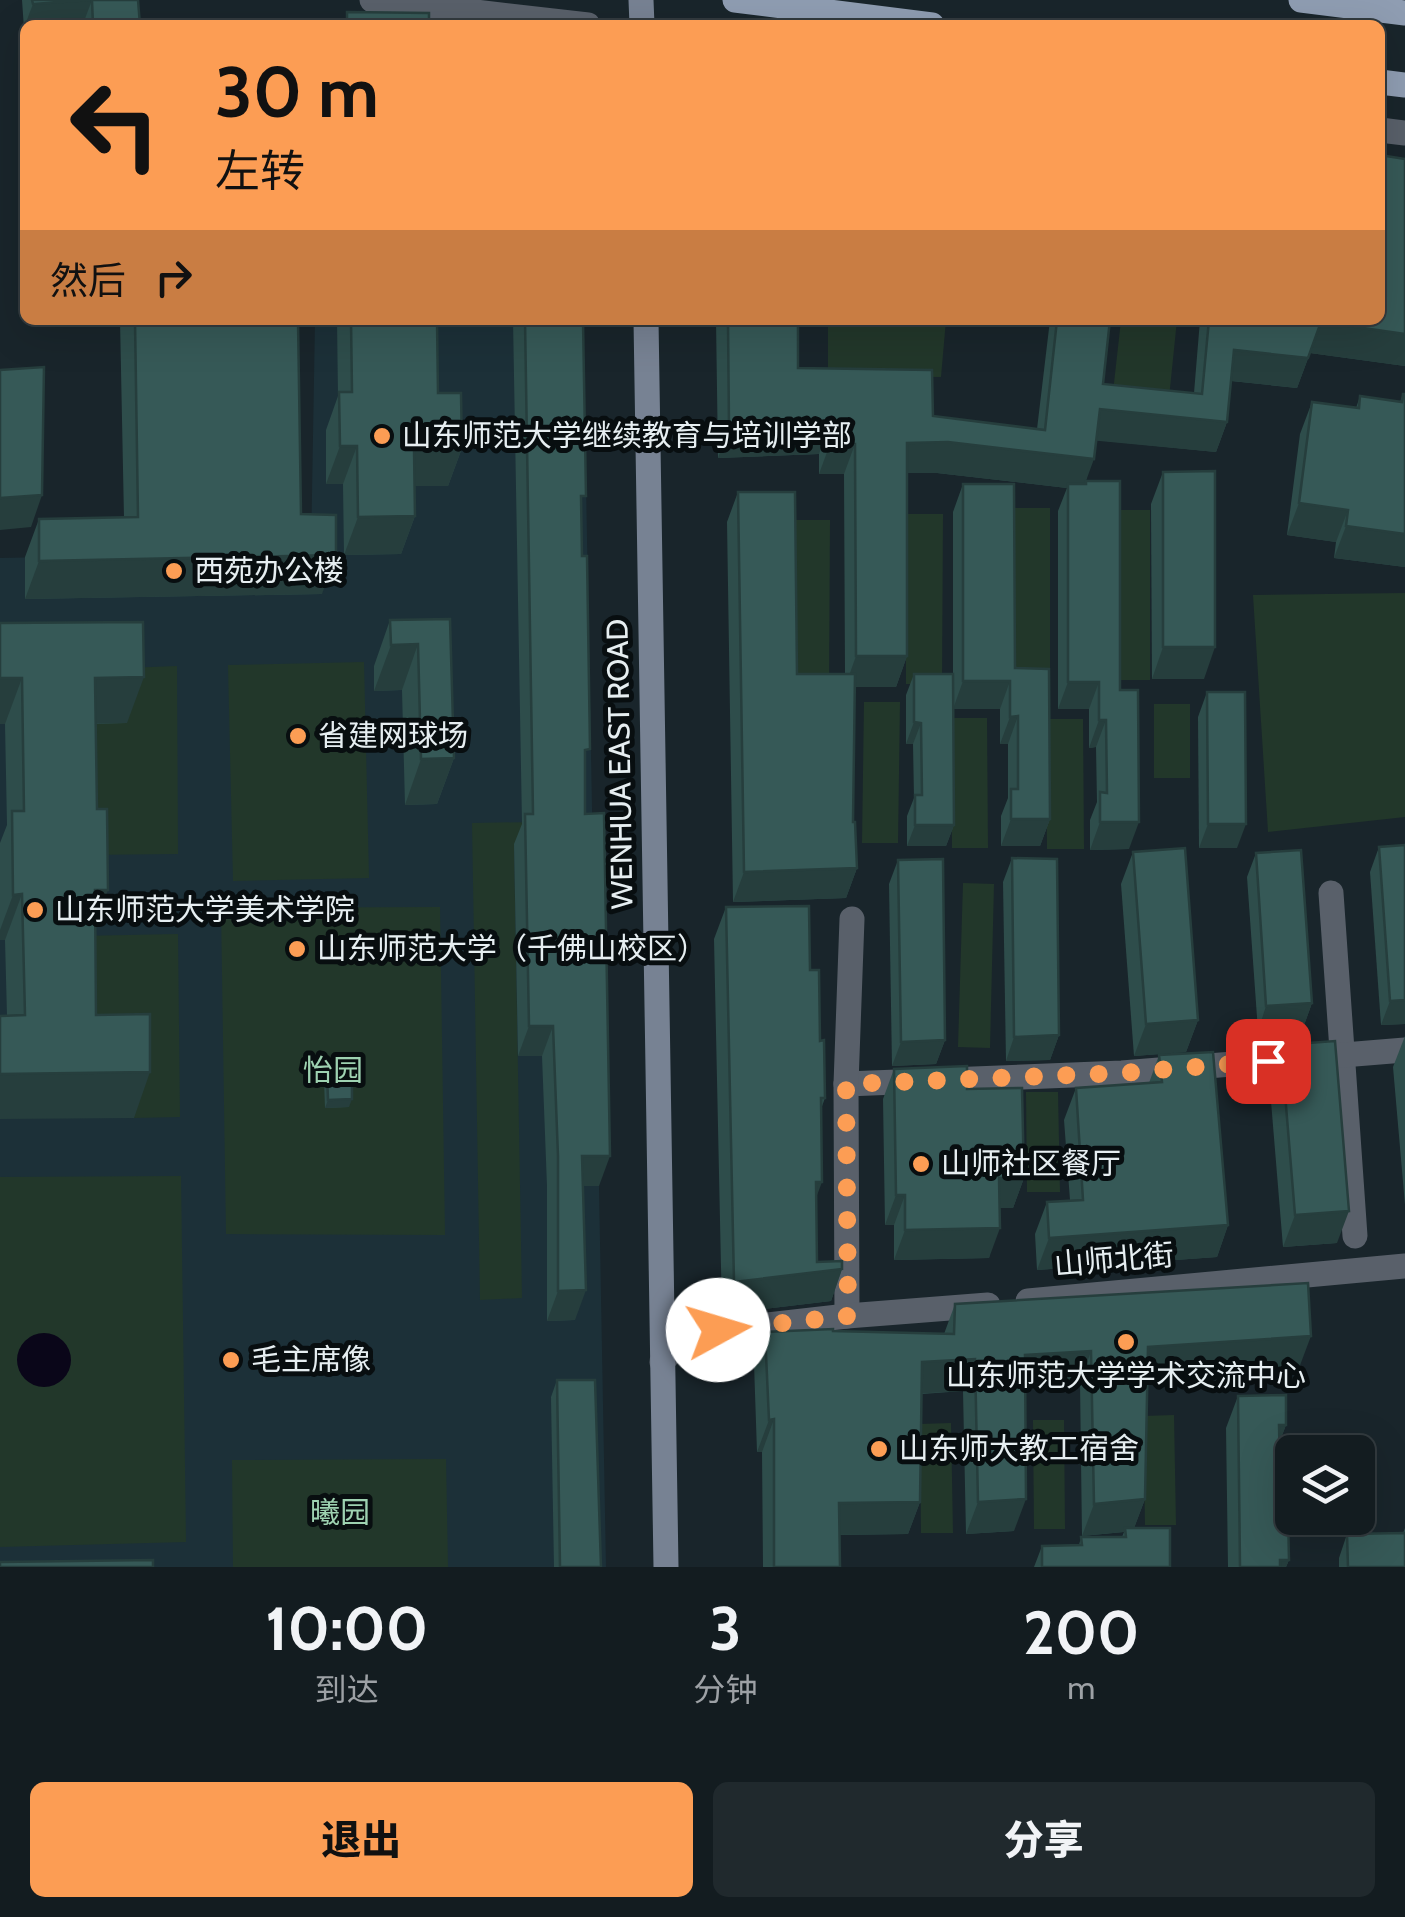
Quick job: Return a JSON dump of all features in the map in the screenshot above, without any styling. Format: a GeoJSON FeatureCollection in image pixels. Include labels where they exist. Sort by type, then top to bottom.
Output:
{"type":"FeatureCollection","features":[{"type":"Feature","properties":{"kind":"main road"},"geometry":{"type":"LineString","coordinates":[[735,0],[893,20]]}},
{"type":"Feature","properties":{"kind":"main road"},"geometry":{"type":"LineString","coordinates":[[1301,0],[1405,13]]}},
{"type":"Feature","properties":{"kind":"main road","name":"WENHUA EAST ROAD"},"geometry":{"type":"LineString","coordinates":[[646,325],[666,1567]]}},
{"type":"Feature","properties":{"kind":"street"},"geometry":{"type":"LineString","coordinates":[[372,0],[545,20]]}},
{"type":"Feature","properties":{"kind":"street"},"geometry":{"type":"LineString","coordinates":[[1331,894],[1355,1236]]}},
{"type":"Feature","properties":{"kind":"street"},"geometry":{"type":"LineString","coordinates":[[848,1316],[846,1084],[852,919]]}},
{"type":"Feature","properties":{"kind":"street"},"geometry":{"type":"LineString","coordinates":[[846,1084],[1122,1073],[1405,1050]]}},
{"type":"Feature","properties":{"kind":"street","name":"山师北街"},"geometry":{"type":"LineString","coordinates":[[662,1362],[686,1334],[1405,1266]]}},
{"type":"Feature","properties":{"kind":"shaded area","name":"山东师范大学（千佛山校区）"},"geometry":{"type":"Polygon","coordinates":[[[315,325],[583,325],[606,1567],[0,1567],[0,558],[311,552],[315,325]]]}},
{"type":"Feature","properties":{"kind":"shaded area"},"geometry":{"type":"Polygon","coordinates":[[[44,1333],[63,1341],[71,1360],[63,1379],[44,1387],[25,1379],[17,1360],[25,1341],[44,1333]]]}},
{"type":"Feature","properties":{"kind":"green space"},"geometry":{"type":"Polygon","coordinates":[[[828,325],[946,325],[941,377],[828,376],[828,325]]]}},
{"type":"Feature","properties":{"kind":"green space"},"geometry":{"type":"Polygon","coordinates":[[[1120,325],[1176,325],[1169,398],[1113,392],[1120,325]]]}},
{"type":"Feature","properties":{"kind":"green space"},"geometry":{"type":"Polygon","coordinates":[[[1014,508],[1050,508],[1050,677],[1014,677],[1014,508]]]}},
{"type":"Feature","properties":{"kind":"green space"},"geometry":{"type":"Polygon","coordinates":[[[1114,510],[1150,510],[1150,680],[1114,680],[1114,510]]]}},
{"type":"Feature","properties":{"kind":"green space"},"geometry":{"type":"Polygon","coordinates":[[[906,514],[943,514],[942,684],[906,684],[906,514]]]}},
{"type":"Feature","properties":{"kind":"green space"},"geometry":{"type":"Polygon","coordinates":[[[794,520],[830,520],[829,690],[793,690],[794,520]]]}},
{"type":"Feature","properties":{"kind":"green space"},"geometry":{"type":"Polygon","coordinates":[[[1405,593],[1405,817],[1268,832],[1253,595],[1405,593]]]}},
{"type":"Feature","properties":{"kind":"green space","name":"省建网球场"},"geometry":{"type":"Polygon","coordinates":[[[364,662],[369,878],[233,881],[228,665],[364,662]]]}},
{"type":"Feature","properties":{"kind":"green space"},"geometry":{"type":"Polygon","coordinates":[[[177,666],[178,854],[80,855],[78,724],[126,668],[177,666]]]}},
{"type":"Feature","properties":{"kind":"green space"},"geometry":{"type":"Polygon","coordinates":[[[864,702],[900,702],[898,843],[862,843],[864,702]]]}},
{"type":"Feature","properties":{"kind":"green space"},"geometry":{"type":"Polygon","coordinates":[[[1154,704],[1190,704],[1190,778],[1154,778],[1154,704]]]}},
{"type":"Feature","properties":{"kind":"green space"},"geometry":{"type":"Polygon","coordinates":[[[951,718],[987,718],[988,848],[952,848],[951,718]]]}},
{"type":"Feature","properties":{"kind":"green space"},"geometry":{"type":"Polygon","coordinates":[[[1046,719],[1083,719],[1084,849],[1047,849],[1046,719]]]}},
{"type":"Feature","properties":{"kind":"green space"},"geometry":{"type":"Polygon","coordinates":[[[593,821],[514,845],[522,1298],[480,1300],[472,823],[593,821]]]}},
{"type":"Feature","properties":{"kind":"green space"},"geometry":{"type":"Polygon","coordinates":[[[963,883],[994,884],[990,1048],[958,1047],[963,883]]]}},
{"type":"Feature","properties":{"kind":"green space","name":"怡园"},"geometry":{"type":"Polygon","coordinates":[[[440,907],[445,1235],[226,1234],[221,908],[440,907]]]}},
{"type":"Feature","properties":{"kind":"green space"},"geometry":{"type":"Polygon","coordinates":[[[178,934],[180,1117],[134,1118],[133,1060],[80,1061],[78,936],[178,934]]]}},
{"type":"Feature","properties":{"kind":"green space"},"geometry":{"type":"Polygon","coordinates":[[[1026,1092],[1058,1092],[1060,1192],[1027,1192],[1026,1092]]]}},
{"type":"Feature","properties":{"kind":"green space"},"geometry":{"type":"Polygon","coordinates":[[[181,1176],[186,1542],[0,1547],[0,1177],[181,1176]]]}},
{"type":"Feature","properties":{"kind":"green space"},"geometry":{"type":"Polygon","coordinates":[[[1174,1415],[1176,1525],[1145,1525],[1143,1416],[1174,1415]]]}},
{"type":"Feature","properties":{"kind":"green space"},"geometry":{"type":"Polygon","coordinates":[[[1033,1420],[1064,1420],[1065,1529],[1034,1529],[1033,1420]]]}},
{"type":"Feature","properties":{"kind":"green space"},"geometry":{"type":"Polygon","coordinates":[[[951,1423],[953,1533],[921,1533],[920,1424],[951,1423]]]}},
{"type":"Feature","properties":{"kind":"green space","name":"曦园"},"geometry":{"type":"Polygon","coordinates":[[[446,1459],[448,1567],[233,1567],[232,1460],[446,1459]]]}},
{"type":"Feature","properties":{"kind":"building"},"geometry":{"type":"Polygon","coordinates":[[[32,0],[90,0],[33,4],[32,0]]]}},
{"type":"Feature","properties":{"kind":"building"},"geometry":{"type":"Polygon","coordinates":[[[92,0],[138,0],[140,20],[93,20],[92,0]]]}},
{"type":"Feature","properties":{"kind":"building"},"geometry":{"type":"Polygon","coordinates":[[[347,12],[429,13],[429,20],[347,20],[347,12]]]}},
{"type":"Feature","properties":{"kind":"building"},"geometry":{"type":"Polygon","coordinates":[[[1385,156],[1405,159],[1405,334],[1342,325],[1385,325],[1385,156]]]}},
{"type":"Feature","properties":{"kind":"building"},"geometry":{"type":"Polygon","coordinates":[[[135,325],[298,325],[301,514],[336,515],[336,555],[39,561],[39,519],[138,517],[135,325]]]}},
{"type":"Feature","properties":{"kind":"building"},"geometry":{"type":"Polygon","coordinates":[[[351,325],[437,325],[438,393],[461,393],[462,448],[414,448],[415,516],[358,517],[357,446],[340,446],[339,392],[352,392],[351,325]]]}},
{"type":"Feature","properties":{"kind":"building"},"geometry":{"type":"Polygon","coordinates":[[[525,325],[583,325],[586,496],[581,496],[582,556],[587,556],[590,749],[585,750],[585,814],[604,813],[610,1156],[582,1156],[586,1290],[558,1291],[553,1026],[529,1026],[525,814],[533,814],[525,325]]]}},
{"type":"Feature","properties":{"kind":"building"},"geometry":{"type":"Polygon","coordinates":[[[728,325],[798,325],[798,368],[932,370],[933,416],[1045,430],[1056,325],[1109,325],[1103,384],[1202,394],[1209,325],[1320,325],[1308,358],[1234,350],[1227,422],[1100,409],[1094,459],[948,442],[907,443],[907,656],[856,656],[855,444],[830,444],[830,423],[729,427],[728,325]]]}},
{"type":"Feature","properties":{"kind":"building"},"geometry":{"type":"Polygon","coordinates":[[[44,367],[42,495],[0,498],[0,370],[44,367]]]}},
{"type":"Feature","properties":{"kind":"building"},"geometry":{"type":"Polygon","coordinates":[[[1403,394],[1405,534],[1346,526],[1348,510],[1299,503],[1312,402],[1359,408],[1360,396],[1402,402],[1403,394]]]}},
{"type":"Feature","properties":{"kind":"building"},"geometry":{"type":"Polygon","coordinates":[[[1215,471],[1215,647],[1163,647],[1163,472],[1215,471]]]}},
{"type":"Feature","properties":{"kind":"building"},"geometry":{"type":"Polygon","coordinates":[[[1120,481],[1120,690],[1138,690],[1139,822],[1100,822],[1100,792],[1107,793],[1106,720],[1099,720],[1099,682],[1068,682],[1068,484],[1120,481]]]}},
{"type":"Feature","properties":{"kind":"building"},"geometry":{"type":"Polygon","coordinates":[[[963,484],[1014,484],[1015,668],[1049,669],[1050,819],[1011,819],[1011,789],[1018,789],[1018,716],[1010,717],[1010,681],[963,681],[963,484]]]}},
{"type":"Feature","properties":{"kind":"building"},"geometry":{"type":"Polygon","coordinates":[[[738,492],[795,492],[797,674],[855,674],[853,822],[857,868],[744,872],[738,492]]]}},
{"type":"Feature","properties":{"kind":"building"},"geometry":{"type":"Polygon","coordinates":[[[450,619],[454,758],[421,759],[418,644],[391,645],[390,620],[450,619]]]}},
{"type":"Feature","properties":{"kind":"building"},"geometry":{"type":"Polygon","coordinates":[[[143,622],[144,677],[95,678],[97,809],[107,809],[108,890],[95,890],[96,1015],[150,1014],[150,1072],[0,1074],[0,1016],[25,1015],[22,894],[13,895],[12,811],[24,811],[22,678],[0,678],[0,623],[143,622]]]}},
{"type":"Feature","properties":{"kind":"building"},"geometry":{"type":"Polygon","coordinates":[[[914,674],[953,674],[954,825],[915,825],[915,795],[922,795],[921,723],[914,722],[914,674]]]}},
{"type":"Feature","properties":{"kind":"building"},"geometry":{"type":"Polygon","coordinates":[[[1207,692],[1245,692],[1246,824],[1208,824],[1207,692]]]}},
{"type":"Feature","properties":{"kind":"building"},"geometry":{"type":"Polygon","coordinates":[[[1405,845],[1405,1000],[1390,1001],[1379,847],[1405,845]]]}},
{"type":"Feature","properties":{"kind":"building"},"geometry":{"type":"Polygon","coordinates":[[[1185,848],[1198,1020],[1146,1024],[1133,852],[1185,848]]]}},
{"type":"Feature","properties":{"kind":"building"},"geometry":{"type":"Polygon","coordinates":[[[1301,850],[1312,1003],[1266,1006],[1256,853],[1301,850]]]}},
{"type":"Feature","properties":{"kind":"building"},"geometry":{"type":"Polygon","coordinates":[[[1012,858],[1057,859],[1059,1035],[1014,1037],[1012,858]]]}},
{"type":"Feature","properties":{"kind":"building"},"geometry":{"type":"Polygon","coordinates":[[[943,859],[945,1040],[901,1042],[898,860],[943,859]]]}},
{"type":"Feature","properties":{"kind":"building"},"geometry":{"type":"Polygon","coordinates":[[[809,906],[810,970],[819,970],[820,1041],[824,1040],[822,1182],[816,1182],[817,1262],[842,1261],[842,1269],[734,1282],[726,907],[809,906]]]}},
{"type":"Feature","properties":{"kind":"building"},"geometry":{"type":"Polygon","coordinates":[[[1335,1041],[1349,1211],[1295,1215],[1281,1045],[1335,1041]]]}},
{"type":"Feature","properties":{"kind":"building"},"geometry":{"type":"Polygon","coordinates":[[[1213,1052],[1228,1225],[1049,1238],[1047,1202],[1083,1200],[1076,1088],[1162,1082],[1159,1055],[1213,1052]]]}},
{"type":"Feature","properties":{"kind":"building"},"geometry":{"type":"Polygon","coordinates":[[[967,1066],[967,1089],[1022,1088],[1024,1178],[999,1178],[1000,1228],[905,1230],[905,1195],[896,1195],[894,1069],[967,1066]]]}},
{"type":"Feature","properties":{"kind":"building"},"geometry":{"type":"Polygon","coordinates":[[[352,1072],[352,1099],[328,1100],[327,1073],[352,1072]]]}},
{"type":"Feature","properties":{"kind":"building"},"geometry":{"type":"Polygon","coordinates":[[[1308,1283],[1311,1336],[1148,1347],[1145,1499],[1094,1504],[1091,1351],[1025,1355],[1026,1499],[978,1502],[975,1359],[922,1362],[920,1502],[839,1503],[840,1567],[774,1567],[774,1419],[769,1420],[765,1332],[833,1329],[954,1334],[955,1304],[1308,1283]]]}},
{"type":"Feature","properties":{"kind":"building"},"geometry":{"type":"Polygon","coordinates":[[[557,1380],[595,1380],[601,1567],[560,1567],[557,1380]]]}},
{"type":"Feature","properties":{"kind":"building"},"geometry":{"type":"Polygon","coordinates":[[[1286,1395],[1286,1425],[1279,1425],[1279,1435],[1275,1435],[1275,1535],[1288,1535],[1289,1560],[1280,1560],[1280,1567],[1240,1567],[1238,1396],[1286,1395]]]}},
{"type":"Feature","properties":{"kind":"building"},"geometry":{"type":"Polygon","coordinates":[[[1125,1528],[1170,1528],[1170,1567],[1042,1567],[1042,1546],[1082,1545],[1081,1537],[1126,1537],[1125,1528]]]}},
{"type":"Feature","properties":{"kind":"building"},"geometry":{"type":"Polygon","coordinates":[[[1405,1533],[1405,1567],[1348,1567],[1347,1535],[1405,1533]]]}},
{"type":"Feature","properties":{"kind":"building"},"geometry":{"type":"Polygon","coordinates":[[[153,1560],[153,1567],[0,1567],[0,1562],[153,1560]]]}},
{"type":"Feature","properties":{"kind":"place","name":"山东师范大学继续教育与培训学部"},"geometry":{"type":"Point","coordinates":[382,436]}},
{"type":"Feature","properties":{"kind":"place","name":"西苑办公楼"},"geometry":{"type":"Point","coordinates":[174,571]}},
{"type":"Feature","properties":{"kind":"place","name":"省建网球场"},"geometry":{"type":"Point","coordinates":[298,736]}},
{"type":"Feature","properties":{"kind":"place","name":"山东师范大学美术学院"},"geometry":{"type":"Point","coordinates":[35,910]}},
{"type":"Feature","properties":{"kind":"place","name":"山东师范大学（千佛山校区）"},"geometry":{"type":"Point","coordinates":[297,949]}},
{"type":"Feature","properties":{"kind":"place","name":"山师社区餐厅"},"geometry":{"type":"Point","coordinates":[921,1164]}},
{"type":"Feature","properties":{"kind":"place","name":"山东师范大学学术交流中心"},"geometry":{"type":"Point","coordinates":[1126,1342]}},
{"type":"Feature","properties":{"kind":"place","name":"毛主席像"},"geometry":{"type":"Point","coordinates":[231,1360]}},
{"type":"Feature","properties":{"kind":"place","name":"山东师大教工宿舍"},"geometry":{"type":"Point","coordinates":[879,1449]}},
{"type":"Feature","properties":{"kind":"route"},"geometry":{"type":"LineString","coordinates":[[718,1330],[848,1316],[846,1084],[1122,1073],[1268,1061]]}}]}
